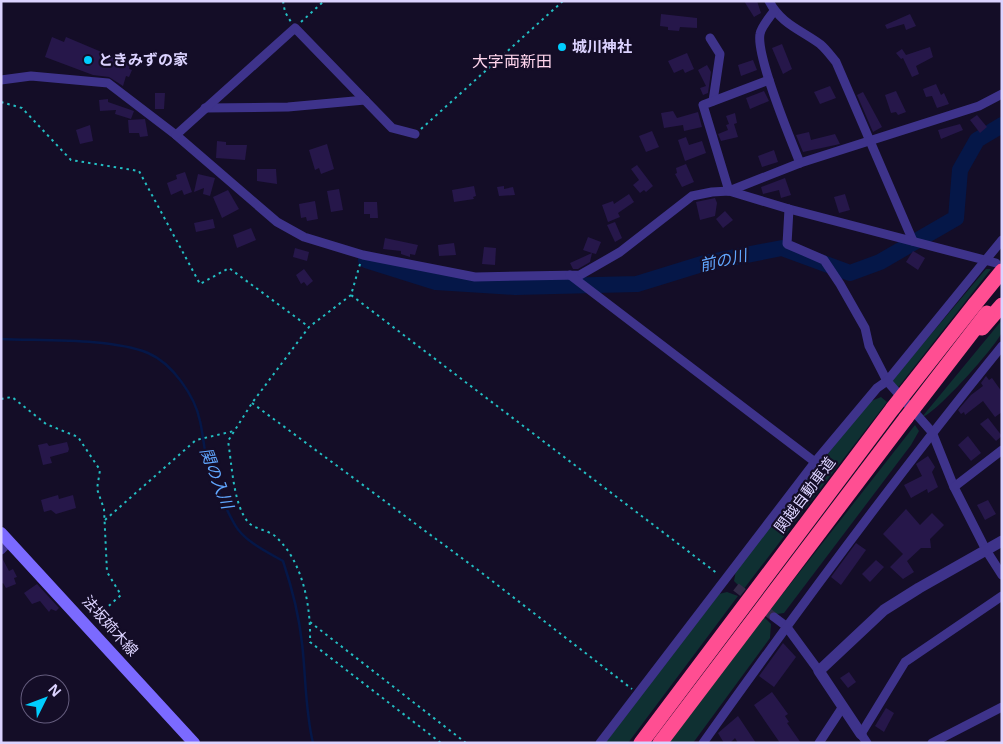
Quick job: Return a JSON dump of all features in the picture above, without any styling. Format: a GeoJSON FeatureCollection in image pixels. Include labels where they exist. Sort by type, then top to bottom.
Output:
{"type":"FeatureCollection","features":[{"type":"Feature","properties":{"kind":"highway","name":"関越自動車道"},"geometry":{"type":"LineString","coordinates":[[660,743],[925,393],[984,312],[999,267]]}},
{"type":"Feature","properties":{"kind":"highway","name":"関越自動車道"},"geometry":{"type":"LineString","coordinates":[[641,743],[893,408],[1002,295]]}},
{"type":"Feature","properties":{"kind":"highway"},"geometry":{"type":"LineString","coordinates":[[984,312],[1002,305]]}},
{"type":"Feature","properties":{"kind":"main road","name":"法坂姉木線"},"geometry":{"type":"LineString","coordinates":[[4,542],[87,625],[194,743]]}},
{"type":"Feature","properties":{"kind":"street"},"geometry":{"type":"LineString","coordinates":[[769,1],[774,11],[786,23],[821,45],[836,62],[913,241]]}},
{"type":"Feature","properties":{"kind":"street"},"geometry":{"type":"LineString","coordinates":[[774,11],[760,34],[769,80],[800,163]]}},
{"type":"Feature","properties":{"kind":"street"},"geometry":{"type":"LineString","coordinates":[[176,135],[295,28],[392,128],[415,134]]}},
{"type":"Feature","properties":{"kind":"street"},"geometry":{"type":"LineString","coordinates":[[710,38],[720,54],[713,101]]}},
{"type":"Feature","properties":{"kind":"street"},"geometry":{"type":"LineString","coordinates":[[1,80],[31,76],[108,83],[176,135],[277,222],[304,237],[363,255],[475,276],[580,275],[620,252],[692,196],[729,191],[800,163],[979,106],[1002,94]]}},
{"type":"Feature","properties":{"kind":"street"},"geometry":{"type":"LineString","coordinates":[[729,191],[703,105],[769,80]]}},
{"type":"Feature","properties":{"kind":"street"},"geometry":{"type":"LineString","coordinates":[[205,108],[288,107],[365,100]]}},
{"type":"Feature","properties":{"kind":"street"},"geometry":{"type":"LineString","coordinates":[[729,191],[790,210],[985,261],[999,267]]}},
{"type":"Feature","properties":{"kind":"street"},"geometry":{"type":"LineString","coordinates":[[790,210],[787,244],[824,260],[865,328],[869,346],[887,381],[932,432],[954,487],[986,550],[1002,575]]}},
{"type":"Feature","properties":{"kind":"street"},"geometry":{"type":"LineString","coordinates":[[600,743],[816,462],[876,388],[887,381],[962,286],[1002,240]]}},
{"type":"Feature","properties":{"kind":"street"},"geometry":{"type":"LineString","coordinates":[[569,275],[816,462]]}},
{"type":"Feature","properties":{"kind":"street"},"geometry":{"type":"LineString","coordinates":[[702,743],[786,626],[932,432],[1002,346]]}},
{"type":"Feature","properties":{"kind":"street"},"geometry":{"type":"LineString","coordinates":[[954,487],[1002,450]]}},
{"type":"Feature","properties":{"kind":"street"},"geometry":{"type":"LineString","coordinates":[[819,671],[884,610],[1002,542]]}},
{"type":"Feature","properties":{"kind":"street"},"geometry":{"type":"LineString","coordinates":[[774,616],[786,626],[819,671],[864,739],[905,662],[1002,596]]}},
{"type":"Feature","properties":{"kind":"street"},"geometry":{"type":"LineString","coordinates":[[932,743],[1002,707]]}},
{"type":"Feature","properties":{"kind":"street"},"geometry":{"type":"LineString","coordinates":[[819,743],[842,708]]}},
{"type":"Feature","properties":{"kind":"path"},"geometry":{"type":"LineString","coordinates":[[283,1],[285,12],[295,28],[324,1]]}},
{"type":"Feature","properties":{"kind":"path"},"geometry":{"type":"LineString","coordinates":[[415,134],[563,1]]}},
{"type":"Feature","properties":{"kind":"path"},"geometry":{"type":"LineString","coordinates":[[1,102],[22,108],[71,160],[138,171],[200,284],[229,268],[309,327]]}},
{"type":"Feature","properties":{"kind":"path"},"geometry":{"type":"LineString","coordinates":[[363,255],[351,295],[309,327],[252,403],[228,441],[239,506],[249,523],[274,535],[290,554],[302,582],[310,622],[310,642],[441,743]]}},
{"type":"Feature","properties":{"kind":"path"},"geometry":{"type":"LineString","coordinates":[[351,295],[725,579]]}},
{"type":"Feature","properties":{"kind":"path"},"geometry":{"type":"LineString","coordinates":[[1,399],[12,397],[46,424],[78,437],[100,470],[97,489],[105,520],[106,572],[121,595],[87,625]]}},
{"type":"Feature","properties":{"kind":"path"},"geometry":{"type":"LineString","coordinates":[[252,403],[478,570],[637,693]]}},
{"type":"Feature","properties":{"kind":"path"},"geometry":{"type":"LineString","coordinates":[[105,520],[196,440],[234,431]]}},
{"type":"Feature","properties":{"kind":"path"},"geometry":{"type":"LineString","coordinates":[[310,622],[466,743]]}},
{"type":"Feature","properties":{"kind":"green space"},"geometry":{"type":"Polygon","coordinates":[[[986,269],[991,269],[896,390],[891,384],[894,378],[986,269]]]}},
{"type":"Feature","properties":{"kind":"green space"},"geometry":{"type":"Polygon","coordinates":[[[1002,320],[1002,332],[990,350],[952,393],[929,414],[922,417],[1002,320]]]}},
{"type":"Feature","properties":{"kind":"green space"},"geometry":{"type":"Polygon","coordinates":[[[881,397],[887,402],[743,590],[734,581],[736,570],[869,402],[881,397]]]}},
{"type":"Feature","properties":{"kind":"green space"},"geometry":{"type":"Polygon","coordinates":[[[915,425],[919,431],[911,445],[784,613],[777,614],[770,610],[915,425]]]}},
{"type":"Feature","properties":{"kind":"green space"},"geometry":{"type":"Polygon","coordinates":[[[727,592],[738,596],[628,743],[605,743],[719,594],[727,592]]]}},
{"type":"Feature","properties":{"kind":"green space"},"geometry":{"type":"Polygon","coordinates":[[[764,617],[771,624],[770,638],[693,743],[669,743],[764,617]]]}},
{"type":"Feature","properties":{"kind":"building"},"geometry":{"type":"Polygon","coordinates":[[[744,1],[757,1],[761,13],[754,17],[744,1]]]}},
{"type":"Feature","properties":{"kind":"building"},"geometry":{"type":"Polygon","coordinates":[[[661,14],[697,18],[697,28],[680,27],[679,31],[668,30],[668,27],[660,26],[661,14]]]}},
{"type":"Feature","properties":{"kind":"building"},"geometry":{"type":"Polygon","coordinates":[[[910,14],[916,26],[906,30],[904,24],[887,29],[885,25],[910,14]]]}},
{"type":"Feature","properties":{"kind":"building","name":"ときみずの家"},"geometry":{"type":"Polygon","coordinates":[[[52,37],[64,42],[66,37],[130,64],[129,69],[132,70],[129,77],[126,76],[123,86],[109,77],[93,75],[45,57],[52,37]]]}},
{"type":"Feature","properties":{"kind":"building"},"geometry":{"type":"Polygon","coordinates":[[[782,44],[792,69],[783,74],[772,48],[782,44]]]}},
{"type":"Feature","properties":{"kind":"building"},"geometry":{"type":"Polygon","coordinates":[[[930,47],[933,57],[916,66],[919,74],[912,77],[903,58],[901,59],[896,53],[902,49],[906,55],[930,47]]]}},
{"type":"Feature","properties":{"kind":"building"},"geometry":{"type":"Polygon","coordinates":[[[687,53],[694,69],[685,73],[683,69],[674,73],[668,61],[687,53]]]}},
{"type":"Feature","properties":{"kind":"building"},"geometry":{"type":"Polygon","coordinates":[[[753,60],[757,70],[741,76],[738,65],[753,60]]]}},
{"type":"Feature","properties":{"kind":"building"},"geometry":{"type":"Polygon","coordinates":[[[707,65],[711,72],[708,93],[703,95],[700,88],[706,86],[698,70],[707,65]]]}},
{"type":"Feature","properties":{"kind":"building"},"geometry":{"type":"Polygon","coordinates":[[[936,84],[941,95],[944,93],[949,104],[937,108],[932,96],[926,97],[923,89],[936,84]]]}},
{"type":"Feature","properties":{"kind":"building"},"geometry":{"type":"Polygon","coordinates":[[[830,86],[836,98],[820,104],[814,92],[830,86]]]}},
{"type":"Feature","properties":{"kind":"building"},"geometry":{"type":"Polygon","coordinates":[[[764,91],[769,101],[750,109],[746,98],[764,91]]]}},
{"type":"Feature","properties":{"kind":"building"},"geometry":{"type":"Polygon","coordinates":[[[896,91],[906,112],[898,115],[896,112],[891,113],[885,95],[896,91]]]}},
{"type":"Feature","properties":{"kind":"building"},"geometry":{"type":"Polygon","coordinates":[[[863,92],[882,127],[873,132],[857,95],[863,92]]]}},
{"type":"Feature","properties":{"kind":"building"},"geometry":{"type":"Polygon","coordinates":[[[155,93],[165,93],[164,109],[155,109],[155,93]]]}},
{"type":"Feature","properties":{"kind":"building"},"geometry":{"type":"Polygon","coordinates":[[[108,99],[108,102],[134,111],[131,119],[115,114],[116,110],[100,111],[99,100],[108,99]]]}},
{"type":"Feature","properties":{"kind":"building"},"geometry":{"type":"Polygon","coordinates":[[[673,111],[677,118],[698,112],[702,127],[684,131],[683,125],[664,128],[661,113],[673,111]]]}},
{"type":"Feature","properties":{"kind":"building"},"geometry":{"type":"Polygon","coordinates":[[[735,113],[737,123],[734,124],[738,137],[721,141],[718,134],[728,130],[726,125],[729,124],[726,116],[735,113]]]}},
{"type":"Feature","properties":{"kind":"building"},"geometry":{"type":"Polygon","coordinates":[[[977,115],[987,127],[980,133],[970,120],[977,115]]]}},
{"type":"Feature","properties":{"kind":"building"},"geometry":{"type":"Polygon","coordinates":[[[145,119],[148,136],[140,137],[139,133],[129,133],[128,120],[145,119]]]}},
{"type":"Feature","properties":{"kind":"building"},"geometry":{"type":"Polygon","coordinates":[[[960,124],[963,130],[941,139],[938,130],[960,124]]]}},
{"type":"Feature","properties":{"kind":"building"},"geometry":{"type":"Polygon","coordinates":[[[90,125],[93,141],[80,144],[76,130],[90,125]]]}},
{"type":"Feature","properties":{"kind":"building"},"geometry":{"type":"Polygon","coordinates":[[[652,131],[659,147],[646,152],[639,136],[652,131]]]}},
{"type":"Feature","properties":{"kind":"building"},"geometry":{"type":"Polygon","coordinates":[[[809,132],[811,140],[835,134],[840,144],[803,152],[796,135],[809,132]]]}},
{"type":"Feature","properties":{"kind":"building"},"geometry":{"type":"Polygon","coordinates":[[[686,137],[689,145],[702,141],[706,153],[685,161],[678,140],[686,137]]]}},
{"type":"Feature","properties":{"kind":"building"},"geometry":{"type":"Polygon","coordinates":[[[217,141],[226,142],[226,145],[247,145],[245,160],[216,158],[217,141]]]}},
{"type":"Feature","properties":{"kind":"building"},"geometry":{"type":"Polygon","coordinates":[[[327,144],[334,169],[321,174],[319,168],[315,170],[309,150],[327,144]]]}},
{"type":"Feature","properties":{"kind":"building"},"geometry":{"type":"Polygon","coordinates":[[[774,150],[778,162],[762,167],[758,156],[774,150]]]}},
{"type":"Feature","properties":{"kind":"building"},"geometry":{"type":"Polygon","coordinates":[[[686,164],[694,182],[682,187],[675,174],[677,173],[676,168],[686,164]]]}},
{"type":"Feature","properties":{"kind":"building"},"geometry":{"type":"Polygon","coordinates":[[[637,165],[653,186],[646,192],[644,190],[640,193],[633,185],[639,180],[631,169],[637,165]]]}},
{"type":"Feature","properties":{"kind":"building"},"geometry":{"type":"Polygon","coordinates":[[[257,169],[276,169],[277,184],[257,181],[257,169]]]}},
{"type":"Feature","properties":{"kind":"building"},"geometry":{"type":"Polygon","coordinates":[[[185,172],[192,192],[184,195],[182,190],[171,195],[167,183],[177,179],[176,175],[185,172]]]}},
{"type":"Feature","properties":{"kind":"building"},"geometry":{"type":"Polygon","coordinates":[[[198,174],[215,178],[210,196],[203,194],[204,188],[194,192],[198,174]]]}},
{"type":"Feature","properties":{"kind":"building"},"geometry":{"type":"Polygon","coordinates":[[[785,178],[791,195],[781,198],[779,190],[763,194],[761,187],[785,178]]]}},
{"type":"Feature","properties":{"kind":"building"},"geometry":{"type":"Polygon","coordinates":[[[474,186],[476,196],[473,197],[474,199],[454,202],[452,190],[474,186]]]}},
{"type":"Feature","properties":{"kind":"building"},"geometry":{"type":"Polygon","coordinates":[[[504,186],[504,189],[513,187],[515,195],[499,196],[497,187],[504,186]]]}},
{"type":"Feature","properties":{"kind":"building"},"geometry":{"type":"Polygon","coordinates":[[[339,189],[343,210],[331,212],[327,191],[339,189]]]}},
{"type":"Feature","properties":{"kind":"building"},"geometry":{"type":"Polygon","coordinates":[[[228,190],[239,209],[222,218],[213,197],[228,190]]]}},
{"type":"Feature","properties":{"kind":"building"},"geometry":{"type":"Polygon","coordinates":[[[629,194],[634,202],[618,213],[620,217],[608,222],[602,205],[613,201],[614,204],[629,194]]]}},
{"type":"Feature","properties":{"kind":"building"},"geometry":{"type":"Polygon","coordinates":[[[845,194],[850,210],[839,213],[834,197],[845,194]]]}},
{"type":"Feature","properties":{"kind":"building"},"geometry":{"type":"Polygon","coordinates":[[[715,198],[717,203],[715,216],[700,220],[696,202],[715,198]]]}},
{"type":"Feature","properties":{"kind":"building"},"geometry":{"type":"Polygon","coordinates":[[[315,201],[318,219],[307,221],[306,217],[301,218],[299,204],[315,201]]]}},
{"type":"Feature","properties":{"kind":"building"},"geometry":{"type":"Polygon","coordinates":[[[364,202],[377,202],[378,218],[370,218],[370,214],[364,214],[364,202]]]}},
{"type":"Feature","properties":{"kind":"building"},"geometry":{"type":"Polygon","coordinates":[[[725,211],[733,220],[723,228],[716,219],[725,211]]]}},
{"type":"Feature","properties":{"kind":"building"},"geometry":{"type":"Polygon","coordinates":[[[213,219],[215,228],[196,232],[194,223],[213,219]]]}},
{"type":"Feature","properties":{"kind":"building"},"geometry":{"type":"Polygon","coordinates":[[[615,222],[622,238],[615,242],[607,225],[615,222]]]}},
{"type":"Feature","properties":{"kind":"building"},"geometry":{"type":"Polygon","coordinates":[[[251,228],[256,240],[237,248],[233,235],[251,228]]]}},
{"type":"Feature","properties":{"kind":"building"},"geometry":{"type":"Polygon","coordinates":[[[588,237],[601,242],[596,254],[583,250],[588,237]]]}},
{"type":"Feature","properties":{"kind":"building"},"geometry":{"type":"Polygon","coordinates":[[[385,238],[418,245],[415,255],[410,254],[410,257],[401,254],[401,251],[383,249],[385,238]]]}},
{"type":"Feature","properties":{"kind":"building"},"geometry":{"type":"Polygon","coordinates":[[[454,243],[456,255],[439,256],[438,245],[454,243]]]}},
{"type":"Feature","properties":{"kind":"building"},"geometry":{"type":"Polygon","coordinates":[[[484,247],[496,248],[495,265],[482,264],[484,247]]]}},
{"type":"Feature","properties":{"kind":"building"},"geometry":{"type":"Polygon","coordinates":[[[295,248],[309,252],[307,261],[293,257],[295,248]]]}},
{"type":"Feature","properties":{"kind":"building"},"geometry":{"type":"Polygon","coordinates":[[[913,251],[925,258],[918,270],[906,262],[913,251]]]}},
{"type":"Feature","properties":{"kind":"building"},"geometry":{"type":"Polygon","coordinates":[[[592,253],[590,262],[578,269],[573,269],[570,263],[592,253]]]}},
{"type":"Feature","properties":{"kind":"building"},"geometry":{"type":"Polygon","coordinates":[[[304,269],[313,281],[307,286],[304,282],[301,284],[296,275],[304,269]]]}},
{"type":"Feature","properties":{"kind":"building"},"geometry":{"type":"Polygon","coordinates":[[[986,376],[989,380],[992,378],[1002,392],[1002,412],[995,417],[983,401],[965,415],[964,412],[961,414],[958,410],[971,395],[983,386],[981,383],[986,376]]]}},
{"type":"Feature","properties":{"kind":"building"},"geometry":{"type":"Polygon","coordinates":[[[988,418],[1002,436],[996,441],[980,424],[988,418]]]}},
{"type":"Feature","properties":{"kind":"building"},"geometry":{"type":"Polygon","coordinates":[[[968,436],[981,453],[971,461],[958,445],[968,436]]]}},
{"type":"Feature","properties":{"kind":"building"},"geometry":{"type":"Polygon","coordinates":[[[67,442],[68,452],[50,457],[52,463],[43,465],[38,445],[47,443],[49,446],[67,442]]]}},
{"type":"Feature","properties":{"kind":"building"},"geometry":{"type":"Polygon","coordinates":[[[928,456],[935,467],[932,472],[938,487],[928,493],[927,489],[911,498],[904,485],[922,476],[916,464],[928,456]]]}},
{"type":"Feature","properties":{"kind":"building"},"geometry":{"type":"Polygon","coordinates":[[[58,495],[59,499],[73,495],[76,508],[56,514],[51,510],[44,512],[41,500],[58,495]]]}},
{"type":"Feature","properties":{"kind":"building"},"geometry":{"type":"Polygon","coordinates":[[[988,500],[996,514],[985,520],[977,505],[988,500]]]}},
{"type":"Feature","properties":{"kind":"building"},"geometry":{"type":"Polygon","coordinates":[[[906,509],[920,525],[932,513],[944,525],[930,539],[931,548],[921,548],[907,561],[914,572],[903,579],[890,567],[903,554],[883,534],[906,509]]]}},
{"type":"Feature","properties":{"kind":"building"},"geometry":{"type":"Polygon","coordinates":[[[856,543],[866,550],[841,585],[831,577],[856,543]]]}},
{"type":"Feature","properties":{"kind":"building"},"geometry":{"type":"Polygon","coordinates":[[[1,556],[9,571],[13,569],[17,577],[14,578],[16,584],[6,588],[3,583],[1,584],[1,556]]]}},
{"type":"Feature","properties":{"kind":"building"},"geometry":{"type":"Polygon","coordinates":[[[876,560],[884,567],[870,582],[862,574],[876,560]]]}},
{"type":"Feature","properties":{"kind":"building"},"geometry":{"type":"Polygon","coordinates":[[[37,584],[59,608],[56,611],[51,609],[49,612],[40,601],[32,604],[24,593],[37,584]]]}},
{"type":"Feature","properties":{"kind":"building"},"geometry":{"type":"Polygon","coordinates":[[[783,643],[796,657],[774,687],[759,676],[783,643]]]}},
{"type":"Feature","properties":{"kind":"building"},"geometry":{"type":"Polygon","coordinates":[[[849,672],[856,682],[848,688],[840,678],[849,672]]]}},
{"type":"Feature","properties":{"kind":"building"},"geometry":{"type":"Polygon","coordinates":[[[772,692],[788,714],[785,716],[789,722],[787,723],[801,743],[780,743],[754,705],[772,692]]]}},
{"type":"Feature","properties":{"kind":"building"},"geometry":{"type":"Polygon","coordinates":[[[886,708],[894,713],[884,732],[875,726],[886,708]]]}},
{"type":"Feature","properties":{"kind":"building"},"geometry":{"type":"Polygon","coordinates":[[[738,716],[756,743],[738,743],[735,738],[730,743],[724,743],[718,733],[738,716]]]}},
{"type":"Feature","properties":{"kind":"waterway","name":"前の川"},"geometry":{"type":"LineString","coordinates":[[366,260],[436,282],[515,287],[637,284],[705,263],[782,248],[850,273],[880,262],[956,218],[960,170],[977,140],[1002,125]]}},
{"type":"Feature","properties":{"kind":"waterway","name":"関の入川"},"geometry":{"type":"LineString","coordinates":[[1,339],[56,340],[132,348],[148,353],[166,364],[181,381],[197,411],[209,468],[235,525],[250,541],[283,561],[299,622],[308,718],[313,743]]}},
{"type":"Feature","properties":{"kind":"tunnel"},"geometry":{"type":"LineString","coordinates":[[736,587],[774,617]]}},
{"type":"Feature","properties":{"kind":"place","name":"城川神社"},"geometry":{"type":"Point","coordinates":[562,47]}},
{"type":"Feature","properties":{"kind":"place","name":"ときみずの家"},"geometry":{"type":"Point","coordinates":[88,60]}},
{"type":"Feature","properties":{"kind":"district","name":"大字両新田"},"geometry":{"type":"Point","coordinates":[512,61]}}]}
